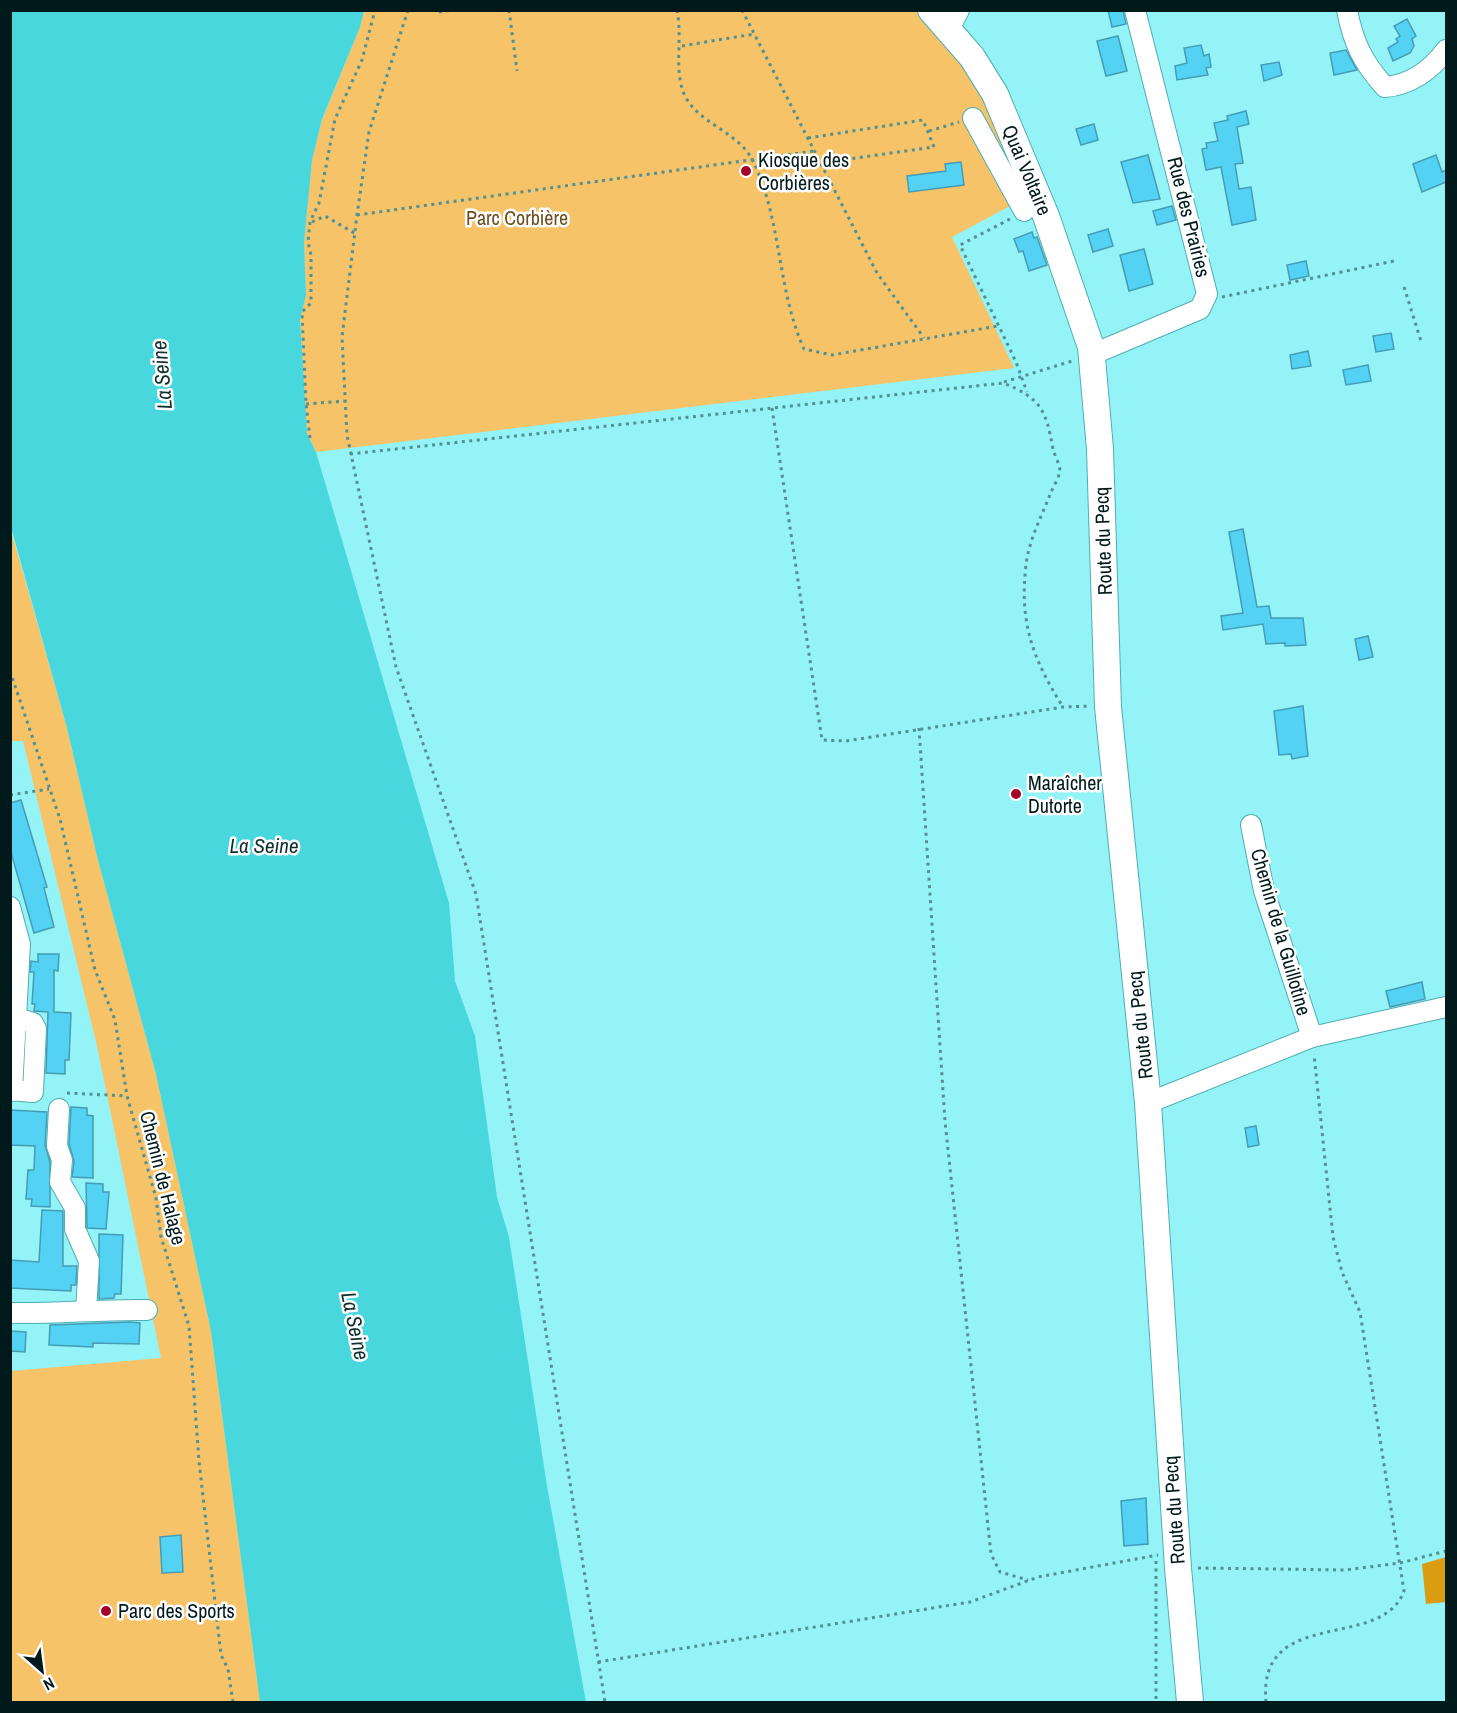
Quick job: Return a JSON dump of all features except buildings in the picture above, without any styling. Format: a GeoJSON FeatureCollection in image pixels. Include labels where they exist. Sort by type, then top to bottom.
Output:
{"type":"FeatureCollection","features":[{"type":"Feature","properties":{"kind":"main road","name":"Quai Voltaire"},"geometry":{"type":"LineString","coordinates":[[931,10],[953,21],[994,94],[1046,216],[1091,351]]}},
{"type":"Feature","properties":{"kind":"main road","name":"Route du Pecq"},"geometry":{"type":"LineString","coordinates":[[1091,351],[1100,449],[1108,707],[1148,1103],[1170,1558],[1190,1702]]}},
{"type":"Feature","properties":{"kind":"street","name":"Rue des Prairies"},"geometry":{"type":"LineString","coordinates":[[1091,351],[1200,309],[1205,301],[1206,287],[1135,10]]}},
{"type":"Feature","properties":{"kind":"street"},"geometry":{"type":"LineString","coordinates":[[1347,10],[1352,36],[1360,57],[1385,87],[1403,86],[1437,62],[1446,50]]}},
{"type":"Feature","properties":{"kind":"street"},"geometry":{"type":"LineString","coordinates":[[966,120],[1024,212]]}},
{"type":"Feature","properties":{"kind":"street","name":"Chemin de la Guillotine"},"geometry":{"type":"LineString","coordinates":[[1251,825],[1264,891],[1312,1037]]}},
{"type":"Feature","properties":{"kind":"street"},"geometry":{"type":"LineString","coordinates":[[10,907],[20,944],[11,1090],[33,1092],[36,1029],[33,1023],[17,1018]]}},
{"type":"Feature","properties":{"kind":"street"},"geometry":{"type":"LineString","coordinates":[[1148,1103],[1312,1037],[1446,1006]]}},
{"type":"Feature","properties":{"kind":"street"},"geometry":{"type":"LineString","coordinates":[[59,1109],[57,1146],[62,1160],[60,1182],[75,1208],[75,1229],[89,1261],[86,1311]]}},
{"type":"Feature","properties":{"kind":"street"},"geometry":{"type":"LineString","coordinates":[[10,1313],[147,1310]]}},
{"type":"Feature","properties":{"kind":"path"},"geometry":{"type":"LineString","coordinates":[[310,438],[306,404],[302,312],[311,303],[311,255],[308,242],[310,222],[319,203],[335,119],[362,60],[375,10]]}},
{"type":"Feature","properties":{"kind":"path"},"geometry":{"type":"LineString","coordinates":[[408,10],[369,132],[344,309],[344,401],[350,454],[396,667],[476,894],[605,1702]]}},
{"type":"Feature","properties":{"kind":"path"},"geometry":{"type":"LineString","coordinates":[[439,12],[454,10]]}},
{"type":"Feature","properties":{"kind":"path"},"geometry":{"type":"LineString","coordinates":[[509,10],[517,70]]}},
{"type":"Feature","properties":{"kind":"path"},"geometry":{"type":"LineString","coordinates":[[677,10],[681,46],[679,81],[695,110],[737,139],[753,160],[779,243],[793,326],[804,349],[832,356],[998,326]]}},
{"type":"Feature","properties":{"kind":"path"},"geometry":{"type":"LineString","coordinates":[[742,10],[877,273],[924,338]]}},
{"type":"Feature","properties":{"kind":"path"},"geometry":{"type":"LineString","coordinates":[[681,46],[754,34]]}},
{"type":"Feature","properties":{"kind":"path"},"geometry":{"type":"LineString","coordinates":[[807,138],[923,120],[934,147],[820,163]]}},
{"type":"Feature","properties":{"kind":"path"},"geometry":{"type":"LineString","coordinates":[[929,131],[966,120]]}},
{"type":"Feature","properties":{"kind":"path"},"geometry":{"type":"LineString","coordinates":[[357,215],[814,151]]}},
{"type":"Feature","properties":{"kind":"path"},"geometry":{"type":"LineString","coordinates":[[1024,212],[960,245],[1026,392]]}},
{"type":"Feature","properties":{"kind":"path"},"geometry":{"type":"LineString","coordinates":[[310,222],[325,216],[356,234]]}},
{"type":"Feature","properties":{"kind":"path"},"geometry":{"type":"LineString","coordinates":[[1205,301],[1394,261]]}},
{"type":"Feature","properties":{"kind":"path"},"geometry":{"type":"LineString","coordinates":[[1404,287],[1421,341]]}},
{"type":"Feature","properties":{"kind":"path"},"geometry":{"type":"LineString","coordinates":[[350,454],[1003,383],[1091,351]]}},
{"type":"Feature","properties":{"kind":"path"},"geometry":{"type":"LineString","coordinates":[[1003,383],[1026,392],[1041,406],[1051,431],[1060,471],[1035,530],[1026,564],[1024,601],[1029,638],[1041,671],[1063,707]]}},
{"type":"Feature","properties":{"kind":"path"},"geometry":{"type":"LineString","coordinates":[[306,404],[344,401]]}},
{"type":"Feature","properties":{"kind":"path"},"geometry":{"type":"LineString","coordinates":[[772,408],[822,740],[846,741],[1063,707],[1108,707]]}},
{"type":"Feature","properties":{"kind":"path","name":"Chemin de Halage"},"geometry":{"type":"LineString","coordinates":[[10,671],[60,819],[95,970],[115,1020],[127,1096],[156,1198],[161,1236],[189,1326],[199,1461],[221,1655],[228,1669],[233,1702]]}},
{"type":"Feature","properties":{"kind":"path"},"geometry":{"type":"LineString","coordinates":[[919,728],[945,1121],[991,1554],[1000,1572],[1029,1580]]}},
{"type":"Feature","properties":{"kind":"path"},"geometry":{"type":"LineString","coordinates":[[10,795],[49,789]]}},
{"type":"Feature","properties":{"kind":"path"},"geometry":{"type":"LineString","coordinates":[[1266,1702],[1267,1671],[1280,1652],[1299,1641],[1384,1614],[1400,1602],[1404,1591],[1360,1312],[1342,1272],[1333,1237],[1312,1037]]}},
{"type":"Feature","properties":{"kind":"path"},"geometry":{"type":"LineString","coordinates":[[33,1092],[127,1096]]}},
{"type":"Feature","properties":{"kind":"path"},"geometry":{"type":"LineString","coordinates":[[598,1662],[970,1602],[1029,1580],[1170,1558],[1345,1570],[1400,1563],[1446,1551]]}},
{"type":"Feature","properties":{"kind":"path"},"geometry":{"type":"LineString","coordinates":[[1156,1702],[1170,1558]]}},
{"type":"Feature","properties":{"kind":"green space","name":"Parc Corbière"},"geometry":{"type":"Polygon","coordinates":[[[364,11],[931,11],[948,31],[1036,192],[952,237],[1014,368],[316,452],[307,434],[300,319],[306,295],[304,243],[312,160],[322,120],[360,27],[364,11]]]}},
{"type":"Feature","properties":{"kind":"green space"},"geometry":{"type":"Polygon","coordinates":[[[10,527],[67,728],[98,860],[156,1074],[211,1331],[260,1702],[11,1702],[11,1371],[161,1358],[97,1046],[23,741],[11,741],[10,527]]]}},
{"type":"Feature","properties":{"kind":"shaded area"},"geometry":{"type":"Polygon","coordinates":[[[1446,1557],[1446,1602],[1426,1604],[1422,1564],[1446,1557]]]}},
{"type":"Feature","properties":{"kind":"water","name":"La Seine"},"geometry":{"type":"Polygon","coordinates":[[[10,11],[364,11],[360,27],[322,119],[312,160],[304,243],[306,295],[300,319],[307,434],[316,452],[449,903],[455,981],[475,1036],[497,1197],[509,1237],[547,1486],[586,1702],[260,1702],[211,1331],[156,1074],[98,860],[67,728],[11,527],[10,11]]]}},
{"type":"Feature","properties":{"kind":"place","name":"Kiosque des Corbières"},"geometry":{"type":"Point","coordinates":[746,171]}},
{"type":"Feature","properties":{"kind":"place","name":"Maraîcher Dutorte"},"geometry":{"type":"Point","coordinates":[1016,794]}},
{"type":"Feature","properties":{"kind":"place","name":"Parc des Sports"},"geometry":{"type":"Point","coordinates":[106,1611]}}]}
